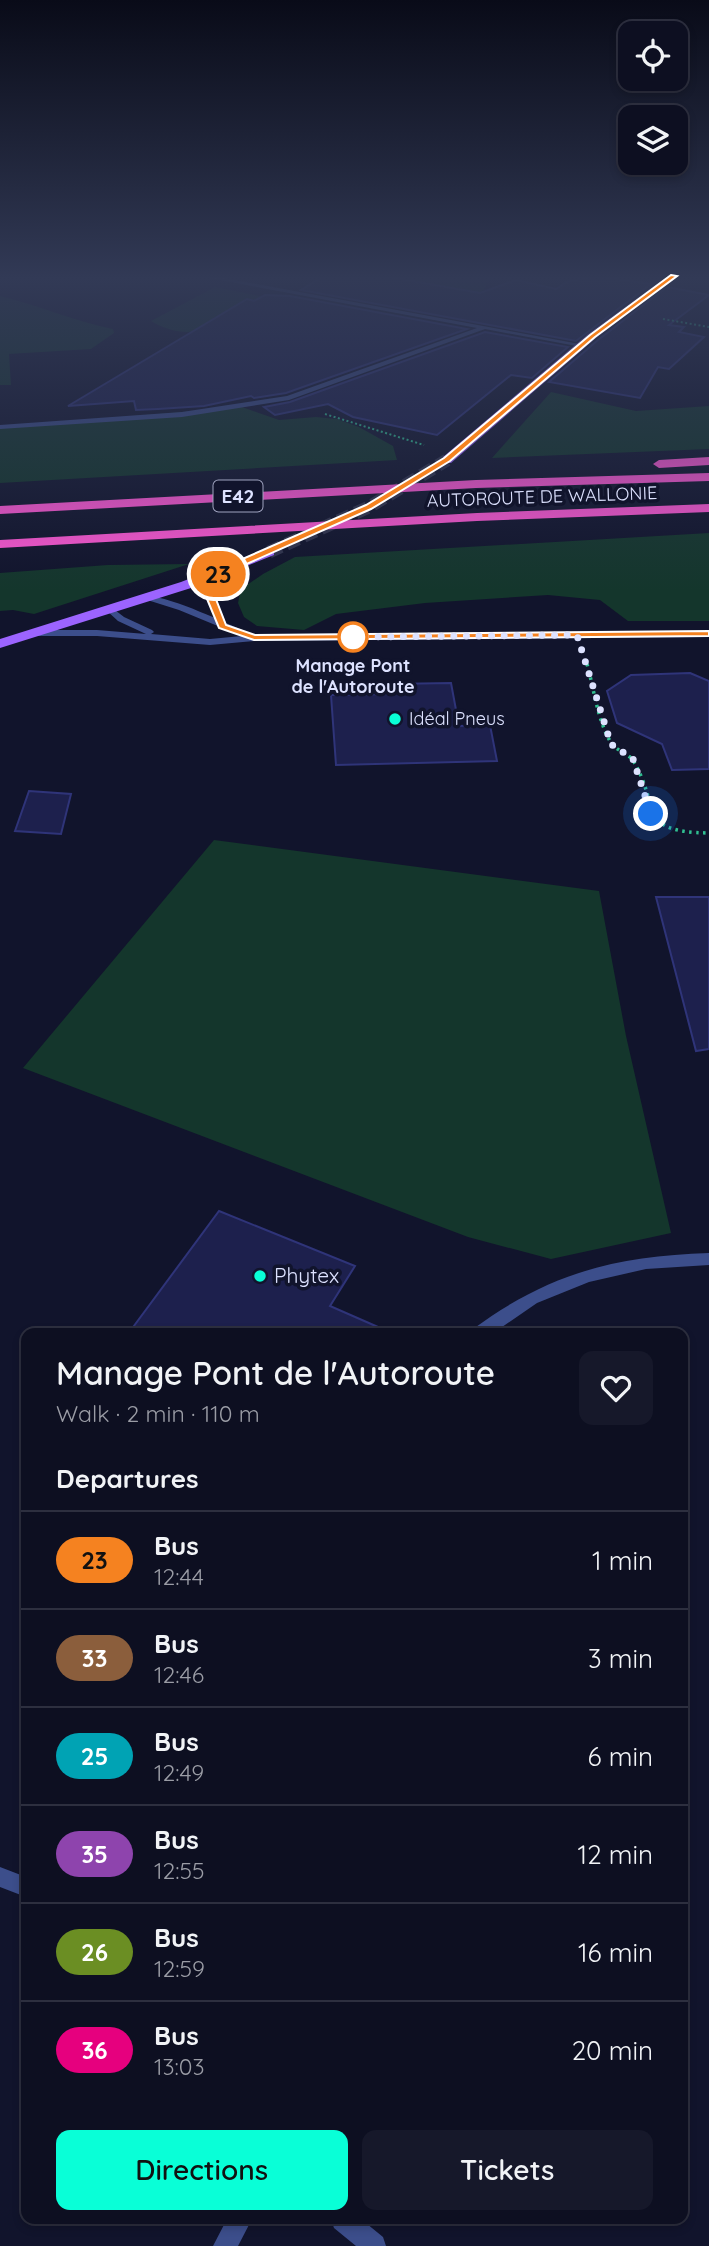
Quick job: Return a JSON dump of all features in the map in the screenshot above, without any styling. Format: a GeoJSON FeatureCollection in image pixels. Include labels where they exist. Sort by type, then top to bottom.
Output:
{"type":"FeatureCollection","features":[{"type":"Feature","properties":{"kind":"highway"},"geometry":{"type":"LineString","coordinates":[[643,465],[709,461]]}},
{"type":"Feature","properties":{"kind":"highway"},"geometry":{"type":"LineString","coordinates":[[476,484],[559,468],[587,467]]}},
{"type":"Feature","properties":{"kind":"highway","name":"AUTOROUTE DE WALLONIE"},"geometry":{"type":"LineString","coordinates":[[0,510],[476,484],[709,477]]}},
{"type":"Feature","properties":{"kind":"highway","name":"AUTOROUTE DE WALLONIE"},"geometry":{"type":"LineString","coordinates":[[0,544],[477,517],[709,508]]}},
{"type":"Feature","properties":{"kind":"main road"},"geometry":{"type":"LineString","coordinates":[[451,456],[540,381]]}},
{"type":"Feature","properties":{"kind":"main road"},"geometry":{"type":"LineString","coordinates":[[0,644],[211,576],[269,552]]}},
{"type":"Feature","properties":{"kind":"street"},"geometry":{"type":"LineString","coordinates":[[0,427],[213,411],[289,398],[337,381]]}},
{"type":"Feature","properties":{"kind":"street"},"geometry":{"type":"LineString","coordinates":[[211,576],[209,594],[223,626]]}},
{"type":"Feature","properties":{"kind":"street"},"geometry":{"type":"LineString","coordinates":[[146,598],[182,608],[254,638]]}},
{"type":"Feature","properties":{"kind":"street"},"geometry":{"type":"LineString","coordinates":[[111,610],[130,624],[163,638]]}},
{"type":"Feature","properties":{"kind":"street"},"geometry":{"type":"LineString","coordinates":[[37,633],[97,633],[211,642],[254,638],[709,634]]}},
{"type":"Feature","properties":{"kind":"street"},"geometry":{"type":"LineString","coordinates":[[487,1328],[503,1314],[547,1291],[611,1268],[659,1260],[709,1259]]}},
{"type":"Feature","properties":{"kind":"street"},"geometry":{"type":"LineString","coordinates":[[0,1877],[21,1885]]}},
{"type":"Feature","properties":{"kind":"street"},"geometry":{"type":"LineString","coordinates":[[225,2246],[237,2224]]}},
{"type":"Feature","properties":{"kind":"street"},"geometry":{"type":"LineString","coordinates":[[348,2224],[374,2246]]}},
{"type":"Feature","properties":{"kind":"path"},"geometry":{"type":"LineString","coordinates":[[289,398],[359,427],[451,456]]}},
{"type":"Feature","properties":{"kind":"path"},"geometry":{"type":"LineString","coordinates":[[577,635],[611,744],[633,759],[651,814],[664,828],[676,832],[709,833]]}},
{"type":"Feature","properties":{"kind":"green space"},"geometry":{"type":"Polygon","coordinates":[[[0,381],[11,381],[11,385],[0,385],[0,381]]]}},
{"type":"Feature","properties":{"kind":"green space"},"geometry":{"type":"Polygon","coordinates":[[[551,392],[636,411],[709,406],[709,449],[492,458],[551,392]]]}},
{"type":"Feature","properties":{"kind":"green space"},"geometry":{"type":"Polygon","coordinates":[[[242,407],[279,420],[316,417],[337,419],[359,427],[393,446],[397,460],[0,483],[0,427],[242,407]]]}},
{"type":"Feature","properties":{"kind":"green space"},"geometry":{"type":"Polygon","coordinates":[[[709,533],[709,621],[628,621],[600,600],[548,595],[425,603],[336,614],[304,630],[257,626],[244,617],[238,603],[241,589],[295,557],[709,533]]]}},
{"type":"Feature","properties":{"kind":"green space"},"geometry":{"type":"Polygon","coordinates":[[[189,564],[34,614],[13,610],[0,611],[0,573],[108,565],[189,564]]]}},
{"type":"Feature","properties":{"kind":"green space"},"geometry":{"type":"Polygon","coordinates":[[[214,840],[599,891],[626,1036],[671,1233],[551,1259],[468,1237],[23,1068],[214,840]]]}},
{"type":"Feature","properties":{"kind":"building"},"geometry":{"type":"Polygon","coordinates":[[[110,381],[320,381],[286,393],[254,398],[251,396],[204,406],[136,410],[134,401],[68,406],[110,381]]]}},
{"type":"Feature","properties":{"kind":"building"},"geometry":{"type":"Polygon","coordinates":[[[349,381],[504,381],[437,435],[353,417],[328,404],[275,415],[264,407],[290,402],[349,381]]]}},
{"type":"Feature","properties":{"kind":"building"},"geometry":{"type":"Polygon","coordinates":[[[550,381],[650,381],[640,398],[550,381]]]}},
{"type":"Feature","properties":{"kind":"building"},"geometry":{"type":"Polygon","coordinates":[[[690,673],[709,681],[709,769],[672,770],[662,744],[617,723],[607,691],[631,675],[690,673]]]}},
{"type":"Feature","properties":{"kind":"building","name":"Idéal Pneus"},"geometry":{"type":"Polygon","coordinates":[[[451,683],[459,726],[490,725],[497,761],[336,765],[331,695],[391,694],[390,684],[451,683]]]}},
{"type":"Feature","properties":{"kind":"building"},"geometry":{"type":"Polygon","coordinates":[[[29,791],[71,794],[61,834],[15,831],[29,791]]]}},
{"type":"Feature","properties":{"kind":"building"},"geometry":{"type":"Polygon","coordinates":[[[656,897],[709,897],[709,1049],[696,1051],[656,897]]]}},
{"type":"Feature","properties":{"kind":"building","name":"Phytex"},"geometry":{"type":"Polygon","coordinates":[[[219,1211],[355,1266],[330,1306],[380,1328],[132,1328],[219,1211]]]}},
{"type":"Feature","properties":{"kind":"tunnel"},"geometry":{"type":"LineString","coordinates":[[269,552],[369,507],[447,460]]}},
{"type":"Feature","properties":{"kind":"bus line","name":"23"},"geometry":{"type":"LineString","coordinates":[[540,381],[447,460],[416,480],[369,507],[244,564],[211,576],[209,594],[223,626],[254,638],[709,634]]}},
{"type":"Feature","properties":{"kind":"place","name":"Manage Pont de l'Autoroute"},"geometry":{"type":"Point","coordinates":[353,637]}},
{"type":"Feature","properties":{"kind":"place","name":"Idéal Pneus"},"geometry":{"type":"Point","coordinates":[395,719]}},
{"type":"Feature","properties":{"kind":"place","name":"Phytex"},"geometry":{"type":"Point","coordinates":[260,1276]}},
{"type":"Feature","properties":{"kind":"route"},"geometry":{"type":"LineString","coordinates":[[353,637],[577,635],[611,744],[633,759],[651,814]]}}]}
